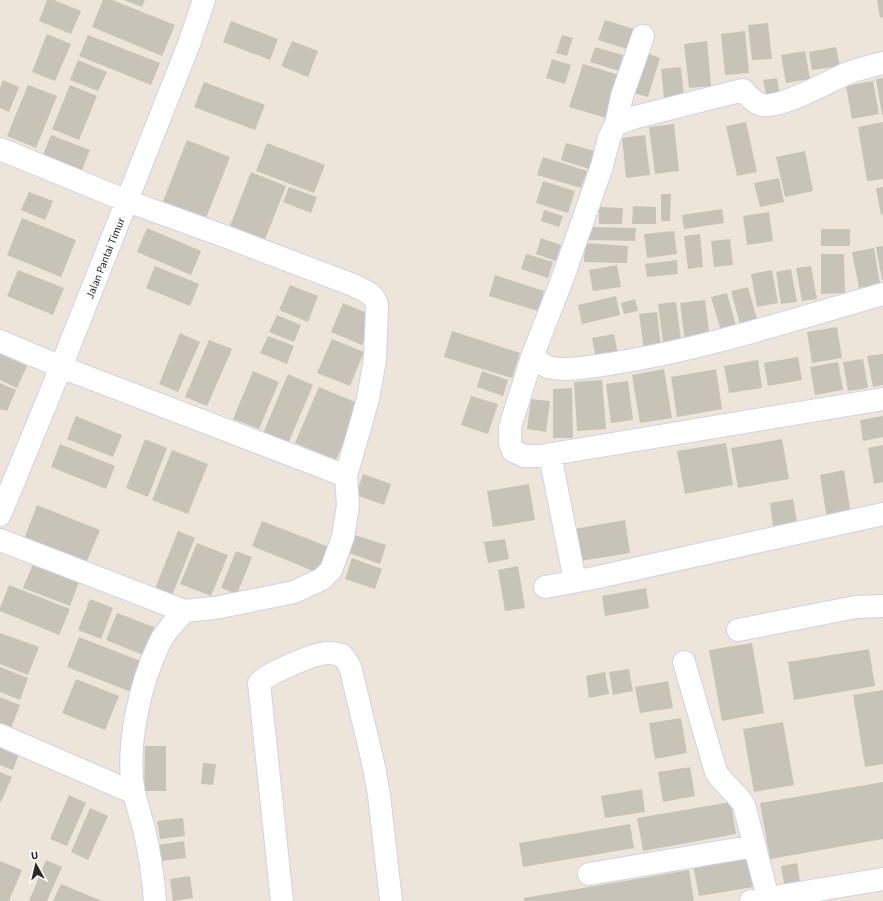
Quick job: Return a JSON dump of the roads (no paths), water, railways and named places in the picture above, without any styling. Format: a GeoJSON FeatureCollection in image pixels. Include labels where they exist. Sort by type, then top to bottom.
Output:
{"type":"FeatureCollection","features":[{"type":"Feature","properties":{"kind":"street","name":"Jalan Pantai Timur"},"geometry":{"type":"LineString","coordinates":[[0,515],[127,201],[189,44],[204,0]]}},
{"type":"Feature","properties":{"kind":"street"},"geometry":{"type":"LineString","coordinates":[[642,36],[622,96],[616,124],[609,138],[602,166],[562,280],[532,357],[510,427],[510,444],[513,451],[524,456],[550,455],[883,399]]}},
{"type":"Feature","properties":{"kind":"street"},"geometry":{"type":"LineString","coordinates":[[616,124],[644,115],[743,90],[753,100],[762,105],[775,104],[804,94],[849,73],[883,63]]}},
{"type":"Feature","properties":{"kind":"street"},"geometry":{"type":"LineString","coordinates":[[0,149],[127,201],[353,285],[373,295],[376,306],[375,359],[368,399],[346,476],[348,505],[343,537],[331,570],[322,579],[287,594],[215,608],[184,611],[0,540]]}},
{"type":"Feature","properties":{"kind":"street"},"geometry":{"type":"LineString","coordinates":[[532,357],[547,366],[557,368],[588,367],[650,358],[767,328],[883,294]]}},
{"type":"Feature","properties":{"kind":"street"},"geometry":{"type":"LineString","coordinates":[[0,341],[61,367],[346,476]]}},
{"type":"Feature","properties":{"kind":"street"},"geometry":{"type":"LineString","coordinates":[[550,455],[575,581]]}},
{"type":"Feature","properties":{"kind":"street"},"geometry":{"type":"LineString","coordinates":[[545,587],[883,514]]}},
{"type":"Feature","properties":{"kind":"street"},"geometry":{"type":"LineString","coordinates":[[738,630],[856,607],[883,606]]}},
{"type":"Feature","properties":{"kind":"street"},"geometry":{"type":"LineString","coordinates":[[155,901],[153,873],[144,828],[134,793],[132,777],[132,734],[145,678],[160,640],[184,611]]}},
{"type":"Feature","properties":{"kind":"street"},"geometry":{"type":"LineString","coordinates":[[282,901],[259,683],[266,676],[275,672],[321,654],[329,653],[342,655],[348,663],[354,681],[379,795],[391,901]]}},
{"type":"Feature","properties":{"kind":"street"},"geometry":{"type":"LineString","coordinates":[[684,662],[716,772],[722,782],[739,797],[744,805],[755,846],[760,899],[883,879]]}},
{"type":"Feature","properties":{"kind":"street"},"geometry":{"type":"LineString","coordinates":[[0,735],[134,793]]}},
{"type":"Feature","properties":{"kind":"street"},"geometry":{"type":"LineString","coordinates":[[589,874],[755,846]]}}]}
